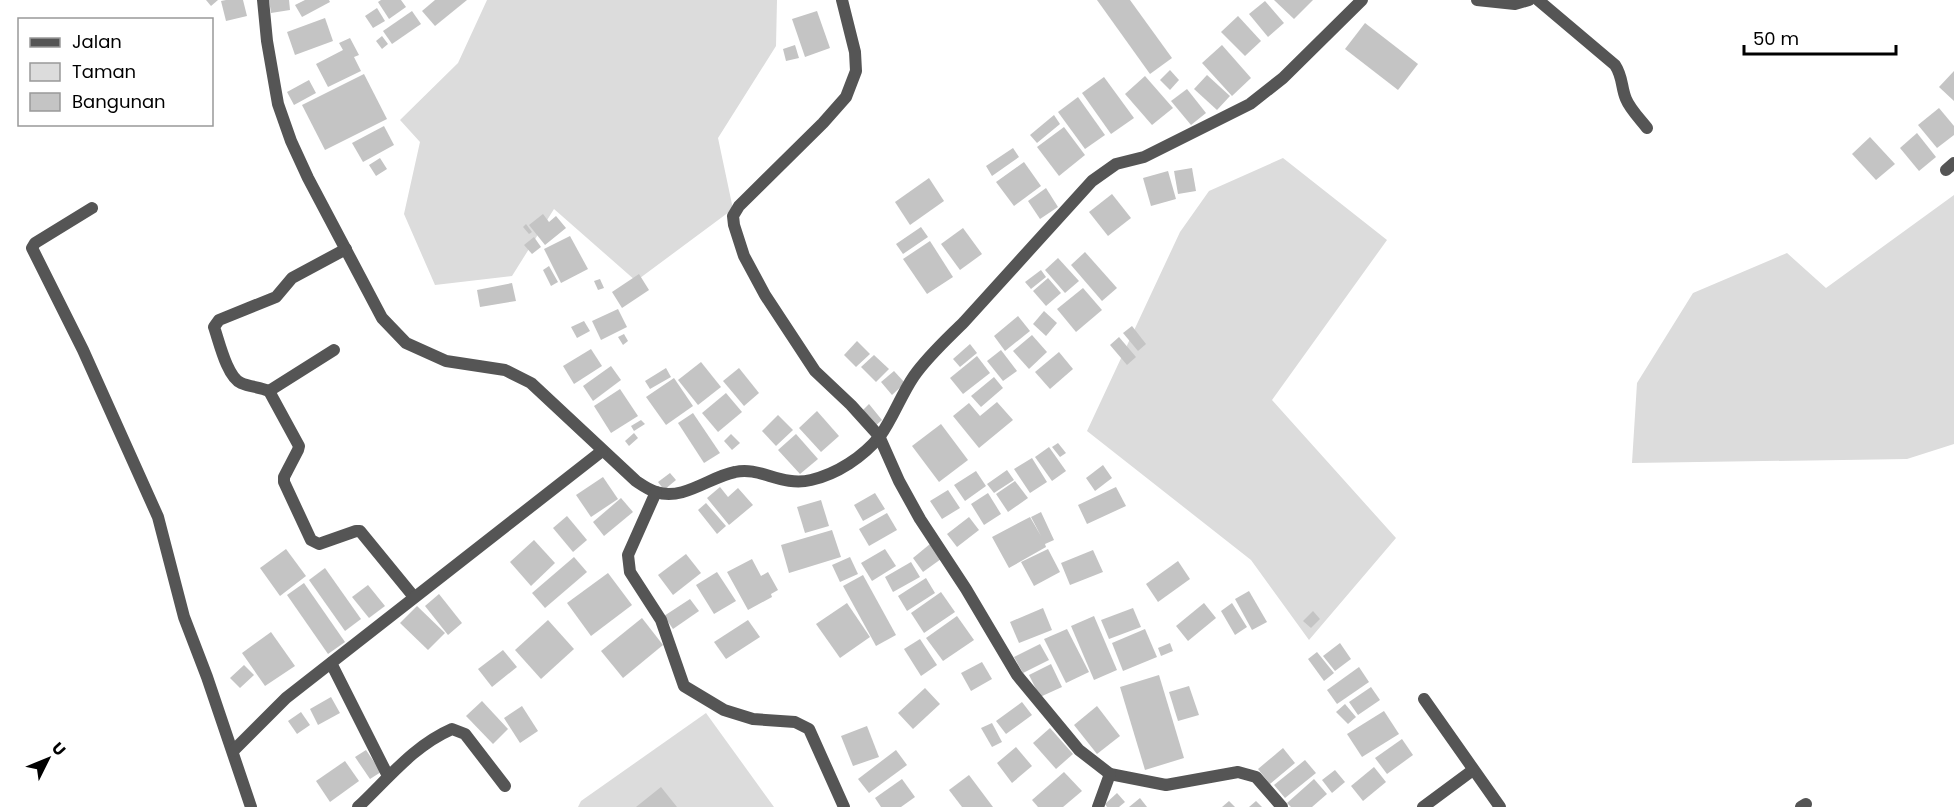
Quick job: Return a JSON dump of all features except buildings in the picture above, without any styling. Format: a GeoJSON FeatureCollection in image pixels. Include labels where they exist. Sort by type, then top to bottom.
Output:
{"type":"FeatureCollection","features":[{"type":"Feature","properties":{"kind":"street"},"geometry":{"type":"LineString","coordinates":[[263,0],[267,41],[278,104],[291,141],[382,318],[406,343],[446,361],[505,370],[531,383],[636,481],[656,492],[672,494],[696,488],[734,472],[762,474],[778,480],[798,482],[812,480],[833,472],[856,459],[879,436],[915,376],[943,342],[964,322],[1092,181],[1116,164],[1144,157],[1250,104],[1283,78],[1362,0]]}},
{"type":"Feature","properties":{"kind":"street"},"geometry":{"type":"LineString","coordinates":[[842,0],[855,52],[856,71],[846,97],[823,123],[739,206],[734,216],[734,225],[744,256],[765,295],[816,371],[879,436],[899,482],[920,519],[966,589],[1017,675],[1080,750],[1110,774],[1166,785],[1238,772],[1256,777],[1282,807]]}},
{"type":"Feature","properties":{"kind":"street"},"geometry":{"type":"LineString","coordinates":[[1477,0],[1515,4],[1529,0]]}},
{"type":"Feature","properties":{"kind":"street"},"geometry":{"type":"LineString","coordinates":[[1538,0],[1615,65],[1622,75],[1625,96],[1629,104],[1647,128]]}},
{"type":"Feature","properties":{"kind":"street"},"geometry":{"type":"LineString","coordinates":[[92,208],[35,243],[32,248],[83,351],[158,517],[184,617],[251,807]]}},
{"type":"Feature","properties":{"kind":"street"},"geometry":{"type":"LineString","coordinates":[[346,249],[292,278],[276,297],[219,320],[214,327],[224,357],[235,378],[241,383],[269,391],[299,446],[284,477],[284,482],[311,540],[319,544],[360,531],[414,597]]}},
{"type":"Feature","properties":{"kind":"street"},"geometry":{"type":"LineString","coordinates":[[269,391],[334,350]]}},
{"type":"Feature","properties":{"kind":"street"},"geometry":{"type":"LineString","coordinates":[[233,751],[286,698],[602,451]]}},
{"type":"Feature","properties":{"kind":"street"},"geometry":{"type":"LineString","coordinates":[[656,492],[628,555],[628,563],[630,572],[661,620],[684,686],[724,710],[753,719],[795,722],[809,729],[844,807]]}},
{"type":"Feature","properties":{"kind":"street"},"geometry":{"type":"LineString","coordinates":[[332,663],[388,776]]}},
{"type":"Feature","properties":{"kind":"street"},"geometry":{"type":"LineString","coordinates":[[1424,699],[1500,807]]}},
{"type":"Feature","properties":{"kind":"street"},"geometry":{"type":"LineString","coordinates":[[358,807],[406,759],[426,743],[444,732],[455,729],[465,734],[505,786]]}},
{"type":"Feature","properties":{"kind":"street"},"geometry":{"type":"LineString","coordinates":[[1423,807],[1473,770]]}},
{"type":"Feature","properties":{"kind":"street"},"geometry":{"type":"LineString","coordinates":[[1098,807],[1110,774]]}},
{"type":"Feature","properties":{"kind":"green space"},"geometry":{"type":"Polygon","coordinates":[[[487,0],[777,0],[776,46],[718,138],[733,209],[636,281],[554,209],[512,276],[435,285],[404,214],[420,142],[400,120],[458,63],[487,0]]]}},
{"type":"Feature","properties":{"kind":"green space"},"geometry":{"type":"Polygon","coordinates":[[[1283,158],[1387,240],[1272,400],[1396,538],[1309,640],[1251,560],[1087,431],[1180,232],[1209,191],[1283,158]]]}},
{"type":"Feature","properties":{"kind":"green space"},"geometry":{"type":"Polygon","coordinates":[[[1954,195],[1954,444],[1907,459],[1632,463],[1637,383],[1693,293],[1787,253],[1826,288],[1954,195]]]}},
{"type":"Feature","properties":{"kind":"green space"},"geometry":{"type":"Polygon","coordinates":[[[706,713],[774,807],[578,807],[581,801],[706,713]]]}}]}
